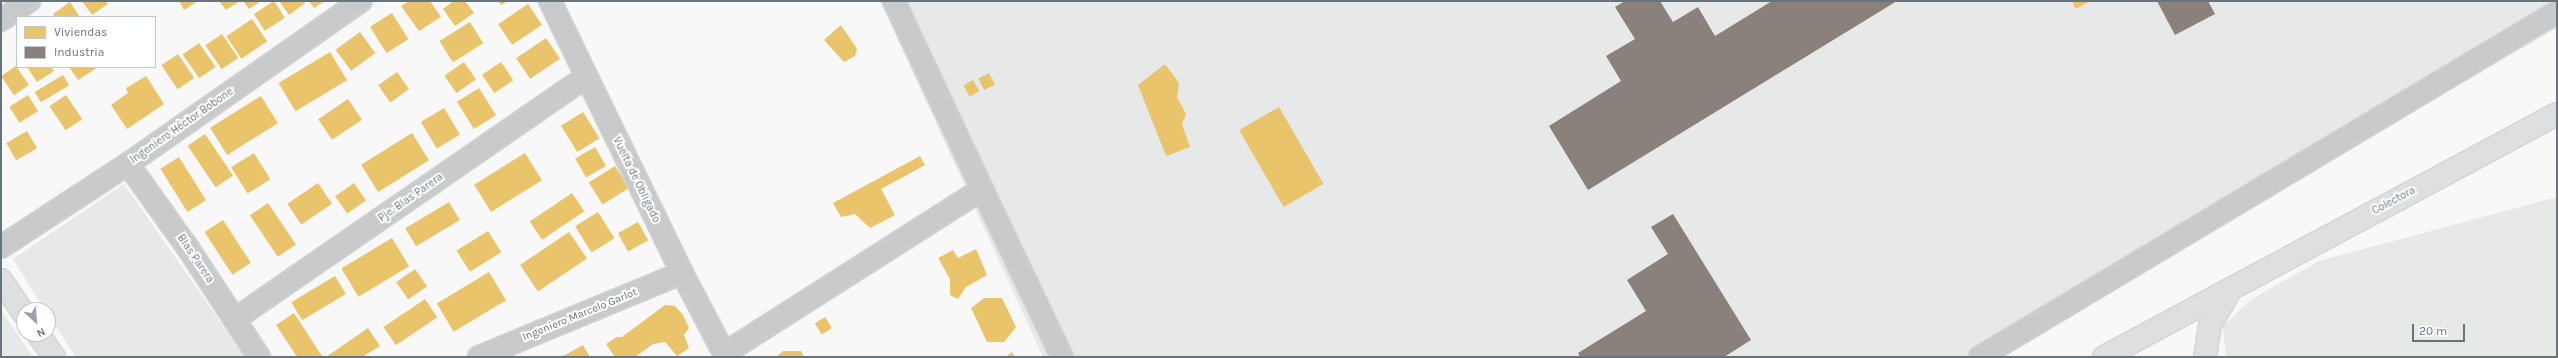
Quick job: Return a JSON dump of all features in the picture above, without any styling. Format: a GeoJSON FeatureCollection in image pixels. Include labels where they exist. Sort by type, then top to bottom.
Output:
{"type":"FeatureCollection","features":[{"type":"Feature","properties":{"kind":"main road","name":"Colectora"},"geometry":{"type":"LineString","coordinates":[[2112,356],[2232,288],[2557,114]]}},
{"type":"Feature","properties":{"kind":"main road"},"geometry":{"type":"LineString","coordinates":[[1,280],[16,302]]}},
{"type":"Feature","properties":{"kind":"main road"},"geometry":{"type":"LineString","coordinates":[[2205,357],[2210,325],[2232,288]]}},
{"type":"Feature","properties":{"kind":"main road"},"geometry":{"type":"LineString","coordinates":[[44,342],[54,357]]}},
{"type":"Feature","properties":{"kind":"street"},"geometry":{"type":"LineString","coordinates":[[1,20],[29,1]]}},
{"type":"Feature","properties":{"kind":"street","name":"Ingeniero Héctor Bobone"},"geometry":{"type":"LineString","coordinates":[[1,247],[128,164],[362,1]]}},
{"type":"Feature","properties":{"kind":"street","name":"Vuelta de Obligado"},"geometry":{"type":"LineString","coordinates":[[550,1],[682,273],[726,355]]}},
{"type":"Feature","properties":{"kind":"street"},"geometry":{"type":"LineString","coordinates":[[894,1],[1062,357]]}},
{"type":"Feature","properties":{"kind":"street"},"geometry":{"type":"LineString","coordinates":[[1980,357],[2557,12]]}},
{"type":"Feature","properties":{"kind":"street","name":"Pje. Blas Parera"},"geometry":{"type":"LineString","coordinates":[[236,319],[586,77]]}},
{"type":"Feature","properties":{"kind":"street","name":"Blas Parera"},"geometry":{"type":"LineString","coordinates":[[128,164],[236,319],[259,357]]}},
{"type":"Feature","properties":{"kind":"street"},"geometry":{"type":"LineString","coordinates":[[726,355],[982,190]]}},
{"type":"Feature","properties":{"kind":"street","name":"Ingeniero Marcelo Garlot"},"geometry":{"type":"LineString","coordinates":[[479,357],[682,273]]}},
{"type":"Feature","properties":{"kind":"shaded area"},"geometry":{"type":"Polygon","coordinates":[[[880,1],[2557,1],[2557,28],[1990,357],[1043,357],[880,1]]]}},
{"type":"Feature","properties":{"kind":"shaded area"},"geometry":{"type":"Polygon","coordinates":[[[124,184],[245,357],[76,357],[56,326],[56,302],[40,302],[13,259],[124,184]]]}},
{"type":"Feature","properties":{"kind":"shaded area"},"geometry":{"type":"Polygon","coordinates":[[[2557,197],[2557,357],[2226,357],[2223,329],[2189,357],[2252,299],[2319,261],[2557,197]]]}},
{"type":"Feature","properties":{"kind":"shaded area"},"geometry":{"type":"Polygon","coordinates":[[[1,310],[16,332],[16,342],[23,342],[33,357],[1,357],[1,310]]]}},
{"type":"Feature","properties":{"kind":"building: Viviendas"},"geometry":{"type":"Polygon","coordinates":[[[82,1],[106,1],[108,4],[92,15],[82,1]]]}},
{"type":"Feature","properties":{"kind":"building: Viviendas"},"geometry":{"type":"Polygon","coordinates":[[[179,1],[198,1],[184,10],[179,1]]]}},
{"type":"Feature","properties":{"kind":"building: Viviendas"},"geometry":{"type":"Polygon","coordinates":[[[219,1],[240,1],[226,10],[219,1]]]}},
{"type":"Feature","properties":{"kind":"building: Viviendas"},"geometry":{"type":"Polygon","coordinates":[[[243,1],[261,1],[249,9],[243,1]]]}},
{"type":"Feature","properties":{"kind":"building: Viviendas"},"geometry":{"type":"Polygon","coordinates":[[[274,1],[285,18],[265,31],[254,14],[274,1]]]}},
{"type":"Feature","properties":{"kind":"building: Viviendas"},"geometry":{"type":"Polygon","coordinates":[[[279,1],[303,1],[305,3],[289,15],[279,1]]]}},
{"type":"Feature","properties":{"kind":"building: Viviendas"},"geometry":{"type":"Polygon","coordinates":[[[309,1],[325,1],[314,8],[309,1]]]}},
{"type":"Feature","properties":{"kind":"building: Viviendas"},"geometry":{"type":"Polygon","coordinates":[[[409,1],[430,1],[441,17],[419,31],[401,6],[409,1]]]}},
{"type":"Feature","properties":{"kind":"building: Viviendas"},"geometry":{"type":"Polygon","coordinates":[[[454,1],[465,1],[474,13],[455,26],[443,9],[454,1]]]}},
{"type":"Feature","properties":{"kind":"building: Viviendas"},"geometry":{"type":"Polygon","coordinates":[[[498,1],[508,1],[501,5],[498,1]]]}},
{"type":"Feature","properties":{"kind":"building: Viviendas"},"geometry":{"type":"Polygon","coordinates":[[[2072,1],[2090,1],[2076,9],[2072,1]]]}},
{"type":"Feature","properties":{"kind":"building: Viviendas"},"geometry":{"type":"Polygon","coordinates":[[[70,2],[79,16],[54,16],[53,14],[70,2]]]}},
{"type":"Feature","properties":{"kind":"building: Viviendas"},"geometry":{"type":"Polygon","coordinates":[[[528,4],[542,25],[512,45],[498,24],[528,4]]]}},
{"type":"Feature","properties":{"kind":"building: Viviendas"},"geometry":{"type":"Polygon","coordinates":[[[392,13],[408,39],[386,53],[370,27],[392,13]]]}},
{"type":"Feature","properties":{"kind":"building: Viviendas"},"geometry":{"type":"Polygon","coordinates":[[[252,19],[267,41],[241,59],[226,36],[252,19]]]}},
{"type":"Feature","properties":{"kind":"building: Viviendas"},"geometry":{"type":"Polygon","coordinates":[[[470,22],[483,43],[453,62],[439,41],[470,22]]]}},
{"type":"Feature","properties":{"kind":"building: Viviendas"},"geometry":{"type":"Polygon","coordinates":[[[841,25],[857,49],[855,56],[844,62],[824,40],[841,25]]]}},
{"type":"Feature","properties":{"kind":"building: Viviendas"},"geometry":{"type":"Polygon","coordinates":[[[360,32],[375,53],[351,71],[336,50],[360,32]]]}},
{"type":"Feature","properties":{"kind":"building: Viviendas"},"geometry":{"type":"Polygon","coordinates":[[[222,34],[238,58],[222,69],[205,45],[222,34]]]}},
{"type":"Feature","properties":{"kind":"building: Viviendas"},"geometry":{"type":"Polygon","coordinates":[[[546,38],[560,59],[530,79],[516,58],[546,38]]]}},
{"type":"Feature","properties":{"kind":"building: Viviendas"},"geometry":{"type":"Polygon","coordinates":[[[199,43],[216,67],[199,78],[183,54],[199,43]]]}},
{"type":"Feature","properties":{"kind":"building: Viviendas"},"geometry":{"type":"Polygon","coordinates":[[[330,52],[347,80],[296,111],[279,83],[330,52]]]}},
{"type":"Feature","properties":{"kind":"building: Viviendas"},"geometry":{"type":"Polygon","coordinates":[[[178,54],[194,78],[178,89],[161,65],[178,54]]]}},
{"type":"Feature","properties":{"kind":"building: Viviendas"},"geometry":{"type":"Polygon","coordinates":[[[464,62],[476,79],[456,93],[444,76],[464,62]]]}},
{"type":"Feature","properties":{"kind":"building: Viviendas"},"geometry":{"type":"Polygon","coordinates":[[[501,62],[513,80],[494,93],[482,75],[501,62]]]}},
{"type":"Feature","properties":{"kind":"building: Viviendas"},"geometry":{"type":"Polygon","coordinates":[[[1165,64],[1179,83],[1177,97],[1186,114],[1182,124],[1190,147],[1166,156],[1138,85],[1165,64]]]}},
{"type":"Feature","properties":{"kind":"building: Viviendas"},"geometry":{"type":"Polygon","coordinates":[[[16,66],[29,85],[14,95],[1,76],[16,66]]]}},
{"type":"Feature","properties":{"kind":"building: Viviendas"},"geometry":{"type":"Polygon","coordinates":[[[28,68],[52,68],[54,71],[37,82],[28,68]]]}},
{"type":"Feature","properties":{"kind":"building: Viviendas"},"geometry":{"type":"Polygon","coordinates":[[[70,68],[97,68],[78,80],[70,68]]]}},
{"type":"Feature","properties":{"kind":"building: Viviendas"},"geometry":{"type":"Polygon","coordinates":[[[397,72],[409,89],[390,102],[378,85],[397,72]]]}},
{"type":"Feature","properties":{"kind":"building: Viviendas"},"geometry":{"type":"Polygon","coordinates":[[[989,73],[995,85],[984,90],[978,78],[989,73]]]}},
{"type":"Feature","properties":{"kind":"building: Viviendas"},"geometry":{"type":"Polygon","coordinates":[[[63,75],[69,85],[41,102],[35,92],[63,75]]]}},
{"type":"Feature","properties":{"kind":"building: Viviendas"},"geometry":{"type":"Polygon","coordinates":[[[146,76],[164,104],[127,129],[111,105],[128,93],[126,88],[146,76]]]}},
{"type":"Feature","properties":{"kind":"building: Viviendas"},"geometry":{"type":"Polygon","coordinates":[[[973,80],[979,91],[970,97],[963,85],[973,80]]]}},
{"type":"Feature","properties":{"kind":"building: Viviendas"},"geometry":{"type":"Polygon","coordinates":[[[479,88],[496,115],[474,129],[457,102],[479,88]]]}},
{"type":"Feature","properties":{"kind":"building: Viviendas"},"geometry":{"type":"Polygon","coordinates":[[[28,95],[38,111],[19,123],[9,107],[28,95]]]}},
{"type":"Feature","properties":{"kind":"building: Viviendas"},"geometry":{"type":"Polygon","coordinates":[[[66,95],[82,119],[66,130],[49,106],[66,95]]]}},
{"type":"Feature","properties":{"kind":"building: Viviendas"},"geometry":{"type":"Polygon","coordinates":[[[261,96],[278,123],[227,155],[210,128],[261,96]]]}},
{"type":"Feature","properties":{"kind":"building: Viviendas"},"geometry":{"type":"Polygon","coordinates":[[[348,99],[362,120],[332,140],[318,119],[348,99]]]}},
{"type":"Feature","properties":{"kind":"building: Viviendas"},"geometry":{"type":"Polygon","coordinates":[[[1279,107],[1324,184],[1284,207],[1239,130],[1279,107]]]}},
{"type":"Feature","properties":{"kind":"building: Viviendas"},"geometry":{"type":"Polygon","coordinates":[[[444,108],[460,135],[437,148],[421,122],[444,108]]]}},
{"type":"Feature","properties":{"kind":"building: Viviendas"},"geometry":{"type":"Polygon","coordinates":[[[583,112],[599,138],[577,152],[561,126],[583,112]]]}},
{"type":"Feature","properties":{"kind":"building: Viviendas"},"geometry":{"type":"Polygon","coordinates":[[[27,131],[37,148],[16,160],[6,143],[27,131]]]}},
{"type":"Feature","properties":{"kind":"building: Viviendas"},"geometry":{"type":"Polygon","coordinates":[[[412,133],[429,160],[378,192],[361,165],[412,133]]]}},
{"type":"Feature","properties":{"kind":"building: Viviendas"},"geometry":{"type":"Polygon","coordinates":[[[205,134],[233,175],[216,187],[188,146],[205,134]]]}},
{"type":"Feature","properties":{"kind":"building: Viviendas"},"geometry":{"type":"Polygon","coordinates":[[[595,147],[606,166],[586,178],[575,158],[595,147]]]}},
{"type":"Feature","properties":{"kind":"building: Viviendas"},"geometry":{"type":"Polygon","coordinates":[[[254,153],[270,179],[248,194],[231,167],[254,153]]]}},
{"type":"Feature","properties":{"kind":"building: Viviendas"},"geometry":{"type":"Polygon","coordinates":[[[525,153],[542,180],[491,212],[474,185],[525,153]]]}},
{"type":"Feature","properties":{"kind":"building: Viviendas"},"geometry":{"type":"Polygon","coordinates":[[[920,156],[925,165],[881,189],[895,215],[870,228],[855,214],[841,217],[833,203],[920,156]]]}},
{"type":"Feature","properties":{"kind":"building: Viviendas"},"geometry":{"type":"Polygon","coordinates":[[[179,157],[206,200],[187,212],[160,169],[179,157]]]}},
{"type":"Feature","properties":{"kind":"building: Viviendas"},"geometry":{"type":"Polygon","coordinates":[[[615,166],[629,188],[602,204],[589,182],[615,166]]]}},
{"type":"Feature","properties":{"kind":"building: Viviendas"},"geometry":{"type":"Polygon","coordinates":[[[318,183],[332,204],[301,224],[287,204],[318,183]]]}},
{"type":"Feature","properties":{"kind":"building: Viviendas"},"geometry":{"type":"Polygon","coordinates":[[[354,183],[366,200],[347,213],[335,196],[354,183]]]}},
{"type":"Feature","properties":{"kind":"building: Viviendas"},"geometry":{"type":"Polygon","coordinates":[[[572,193],[584,211],[542,240],[530,222],[572,193]]]}},
{"type":"Feature","properties":{"kind":"building: Viviendas"},"geometry":{"type":"Polygon","coordinates":[[[449,202],[460,220],[416,246],[405,228],[449,202]]]}},
{"type":"Feature","properties":{"kind":"building: Viviendas"},"geometry":{"type":"Polygon","coordinates":[[[268,203],[296,244],[278,257],[250,215],[268,203]]]}},
{"type":"Feature","properties":{"kind":"building: Viviendas"},"geometry":{"type":"Polygon","coordinates":[[[598,212],[614,238],[592,253],[575,226],[598,212]]]}},
{"type":"Feature","properties":{"kind":"building: Viviendas"},"geometry":{"type":"Polygon","coordinates":[[[223,220],[251,263],[232,275],[205,232],[223,220]]]}},
{"type":"Feature","properties":{"kind":"building: Viviendas"},"geometry":{"type":"Polygon","coordinates":[[[638,222],[648,240],[628,252],[618,233],[638,222]]]}},
{"type":"Feature","properties":{"kind":"building: Viviendas"},"geometry":{"type":"Polygon","coordinates":[[[488,231],[501,252],[470,272],[457,251],[488,231]]]}},
{"type":"Feature","properties":{"kind":"building: Viviendas"},"geometry":{"type":"Polygon","coordinates":[[[569,232],[587,259],[538,292],[520,265],[569,232]]]}},
{"type":"Feature","properties":{"kind":"building: Viviendas"},"geometry":{"type":"Polygon","coordinates":[[[392,238],[409,266],[358,297],[341,268],[392,238]]]}},
{"type":"Feature","properties":{"kind":"building: Viviendas"},"geometry":{"type":"Polygon","coordinates":[[[976,249],[987,275],[966,287],[958,299],[950,295],[950,279],[938,258],[953,250],[958,258],[976,249]]]}},
{"type":"Feature","properties":{"kind":"building: Viviendas"},"geometry":{"type":"Polygon","coordinates":[[[415,269],[427,286],[408,299],[396,282],[415,269]]]}},
{"type":"Feature","properties":{"kind":"building: Viviendas"},"geometry":{"type":"Polygon","coordinates":[[[489,272],[506,300],[454,332],[437,303],[489,272]]]}},
{"type":"Feature","properties":{"kind":"building: Viviendas"},"geometry":{"type":"Polygon","coordinates":[[[335,276],[346,294],[302,320],[291,302],[335,276]]]}},
{"type":"Feature","properties":{"kind":"building: Viviendas"},"geometry":{"type":"Polygon","coordinates":[[[984,298],[1002,298],[1016,327],[1004,342],[987,342],[971,308],[984,298]]]}},
{"type":"Feature","properties":{"kind":"building: Viviendas"},"geometry":{"type":"Polygon","coordinates":[[[425,299],[437,317],[396,345],[384,327],[425,299]]]}},
{"type":"Feature","properties":{"kind":"building: Viviendas"},"geometry":{"type":"Polygon","coordinates":[[[665,305],[675,306],[683,315],[689,328],[684,335],[689,348],[677,356],[665,342],[653,344],[635,357],[615,357],[606,344],[617,337],[622,337],[665,305]]]}},
{"type":"Feature","properties":{"kind":"building: Viviendas"},"geometry":{"type":"Polygon","coordinates":[[[294,313],[322,356],[297,357],[276,325],[294,313]]]}},
{"type":"Feature","properties":{"kind":"building: Viviendas"},"geometry":{"type":"Polygon","coordinates":[[[825,317],[832,328],[822,334],[815,323],[825,317]]]}},
{"type":"Feature","properties":{"kind":"building: Viviendas"},"geometry":{"type":"Polygon","coordinates":[[[368,328],[380,346],[362,357],[326,357],[368,328]]]}},
{"type":"Feature","properties":{"kind":"building: Viviendas"},"geometry":{"type":"Polygon","coordinates":[[[583,345],[590,357],[556,357],[565,355],[583,345]]]}},
{"type":"Feature","properties":{"kind":"building: Viviendas"},"geometry":{"type":"Polygon","coordinates":[[[783,351],[801,351],[804,357],[776,357],[783,351]]]}},
{"type":"Feature","properties":{"kind":"building: Viviendas"},"geometry":{"type":"Polygon","coordinates":[[[1012,352],[1015,357],[1007,357],[1007,356],[1012,352]]]}},
{"type":"Feature","properties":{"kind":"building: Industria"},"geometry":{"type":"Polygon","coordinates":[[[1625,1],[1660,1],[1673,22],[1698,7],[1715,36],[1772,1],[1897,1],[1588,190],[1549,126],[1621,81],[1606,56],[1635,39],[1615,7],[1625,1]]]}},
{"type":"Feature","properties":{"kind":"building: Industria"},"geometry":{"type":"Polygon","coordinates":[[[2157,1],[2208,1],[2215,14],[2175,35],[2157,1]]]}},
{"type":"Feature","properties":{"kind":"building: Industria"},"geometry":{"type":"Polygon","coordinates":[[[1673,214],[1751,340],[1724,357],[1580,357],[1578,353],[1646,311],[1627,280],[1668,254],[1651,227],[1673,214]]]}}]}
